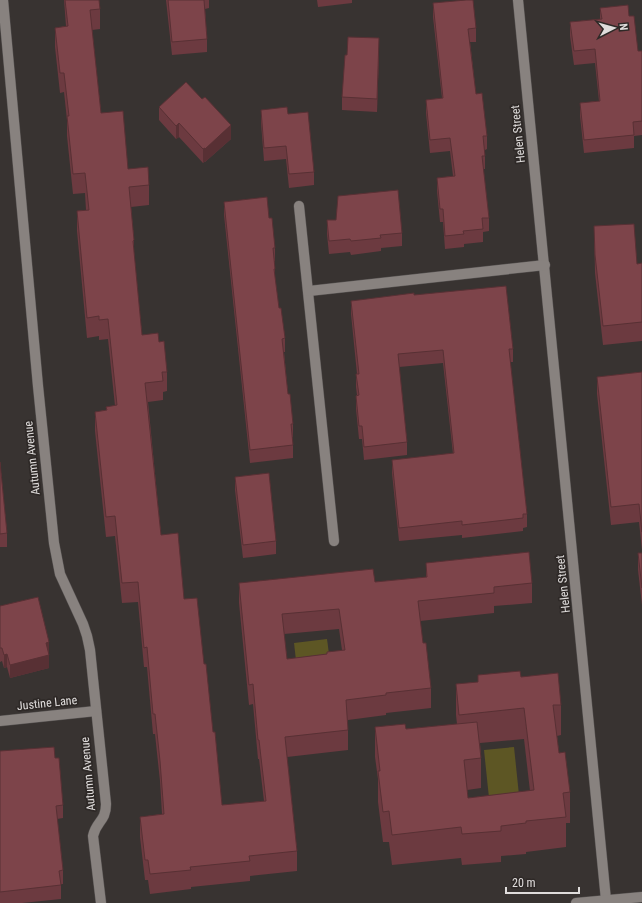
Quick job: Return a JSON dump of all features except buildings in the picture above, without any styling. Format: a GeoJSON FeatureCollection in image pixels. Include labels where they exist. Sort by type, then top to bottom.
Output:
{"type":"FeatureCollection","features":[{"type":"Feature","properties":{"kind":"street","name":"Autumn Avenue"},"geometry":{"type":"LineString","coordinates":[[3,0],[54,543],[60,574],[87,636],[90,650],[106,810],[102,819],[96,826],[94,836],[100,903]]}},
{"type":"Feature","properties":{"kind":"street","name":"Helen Street"},"geometry":{"type":"LineString","coordinates":[[518,0],[606,900]]}},
{"type":"Feature","properties":{"kind":"street"},"geometry":{"type":"LineString","coordinates":[[300,206],[334,541]]}},
{"type":"Feature","properties":{"kind":"street"},"geometry":{"type":"LineString","coordinates":[[309,291],[545,265]]}},
{"type":"Feature","properties":{"kind":"street","name":"Justine Lane"},"geometry":{"type":"LineString","coordinates":[[0,721],[96,711]]}},
{"type":"Feature","properties":{"kind":"street"},"geometry":{"type":"LineString","coordinates":[[576,903],[642,897]]}},
{"type":"Feature","properties":{"kind":"shaded area"},"geometry":{"type":"Polygon","coordinates":[[[327,639],[331,669],[302,712],[294,643],[327,639]]]}},
{"type":"Feature","properties":{"kind":"shaded area"},"geometry":{"type":"Polygon","coordinates":[[[514,747],[521,814],[491,817],[484,750],[514,747]]]}}]}
